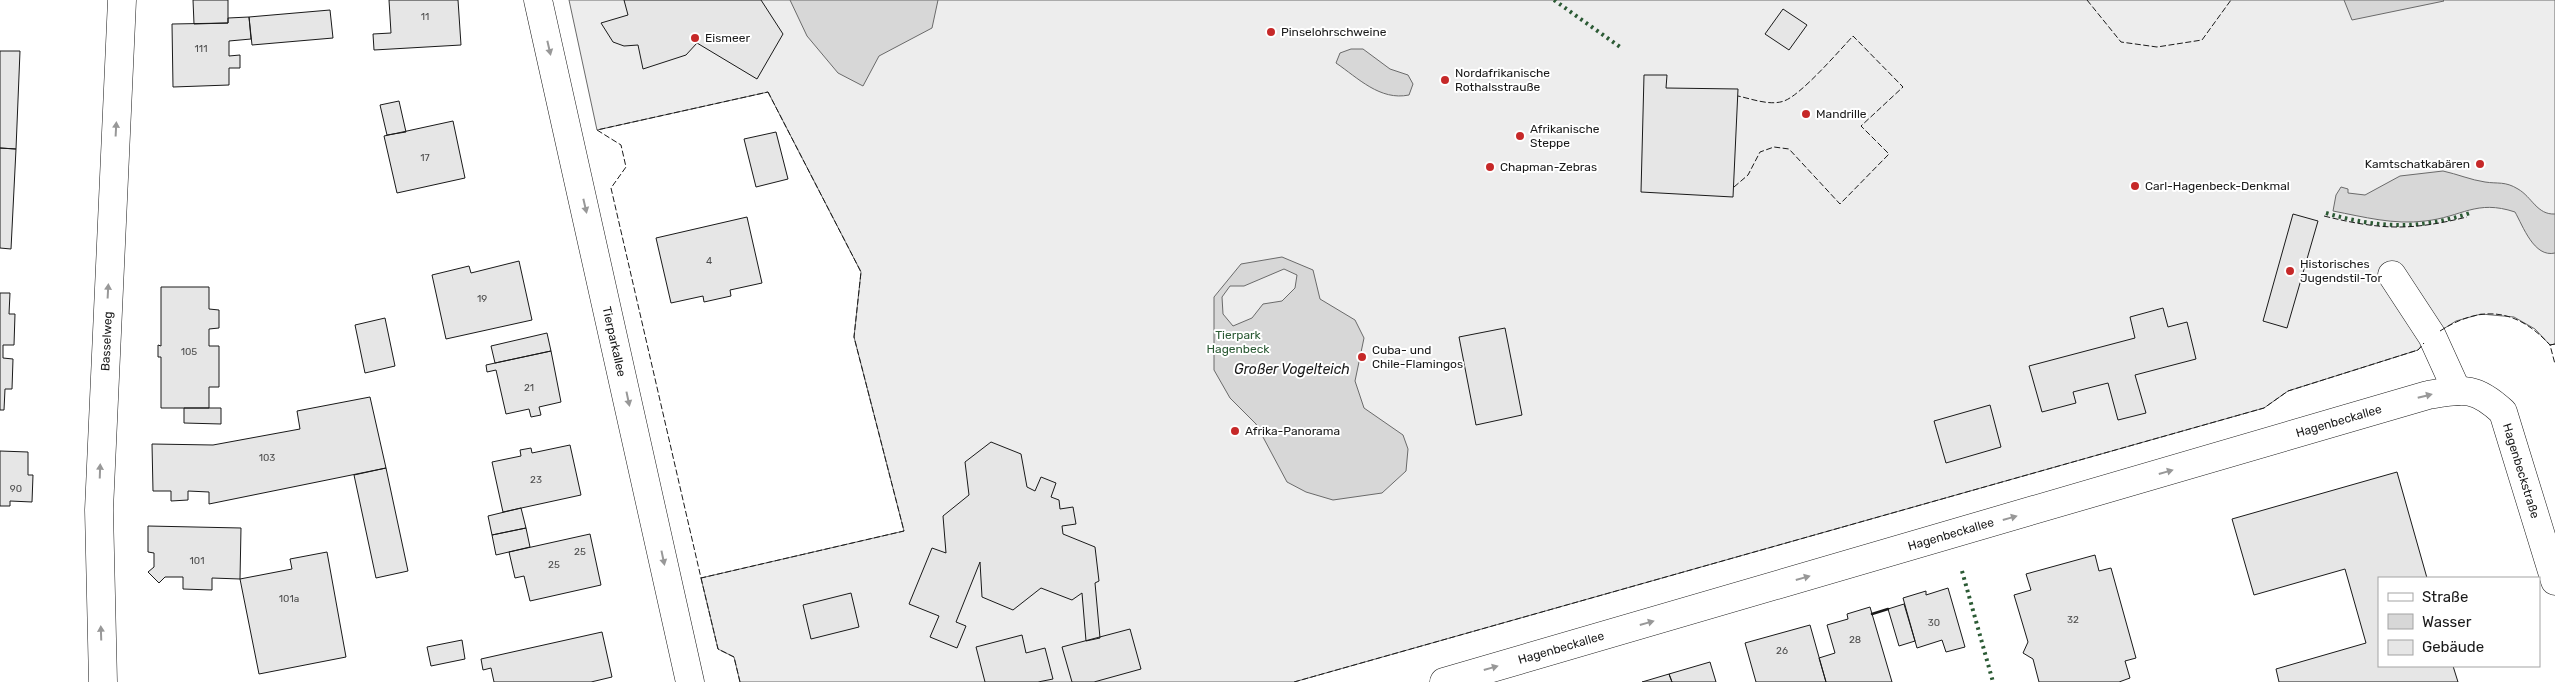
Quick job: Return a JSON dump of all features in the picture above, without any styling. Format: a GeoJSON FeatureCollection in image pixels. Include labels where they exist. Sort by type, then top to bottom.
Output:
{"type":"FeatureCollection","features":[{"type":"Feature","properties":{"kind":"street","name":"Basselweg"},"geometry":{"type":"LineString","coordinates":[[102,682],[99,500],[122,0]]}},
{"type":"Feature","properties":{"kind":"street","name":"Tierparkallee"},"geometry":{"type":"LineString","coordinates":[[538,0],[690,682]]}},
{"type":"Feature","properties":{"kind":"street"},"geometry":{"type":"LineString","coordinates":[[2392,275],[2432,336],[2457,391]]}},
{"type":"Feature","properties":{"kind":"street","name":"Hagenbeckstraße"},"geometry":{"type":"LineString","coordinates":[[2457,391],[2472,392],[2487,397],[2503,412],[2555,581]]}},
{"type":"Feature","properties":{"kind":"street","name":"Hagenbeckallee"},"geometry":{"type":"LineString","coordinates":[[1444,682],[2428,395],[2457,391]]}},
{"type":"Feature","properties":{"kind":"shaded area","name":"Tierpark Hagenbeck"},"geometry":{"type":"Polygon","coordinates":[[[569,0],[2555,0],[2555,344],[2550,345],[2535,329],[2514,317],[2481,314],[2456,321],[2432,336],[2418,350],[2288,391],[2264,408],[1294,682],[740,682],[734,657],[718,649],[701,578],[904,531],[854,337],[861,272],[768,92],[597,130],[569,0]]]}},
{"type":"Feature","properties":{"kind":"water"},"geometry":{"type":"Polygon","coordinates":[[[790,0],[938,0],[932,28],[879,56],[863,86],[838,73],[807,36],[790,0]]]}},
{"type":"Feature","properties":{"kind":"water"},"geometry":{"type":"Polygon","coordinates":[[[2344,0],[2443,0],[2444,1],[2352,20],[2344,0]]]}},
{"type":"Feature","properties":{"kind":"water"},"geometry":{"type":"Polygon","coordinates":[[[1351,49],[1363,49],[1390,69],[1408,75],[1413,84],[1409,95],[1388,95],[1370,87],[1336,63],[1340,53],[1351,49]]]}},
{"type":"Feature","properties":{"kind":"water"},"geometry":{"type":"Polygon","coordinates":[[[2443,171],[2480,181],[2509,185],[2523,192],[2539,209],[2549,214],[2555,214],[2555,253],[2541,251],[2535,246],[2515,212],[2501,208],[2479,208],[2438,219],[2413,222],[2379,220],[2333,211],[2336,195],[2341,187],[2348,189],[2348,193],[2365,195],[2400,176],[2443,171]]]}},
{"type":"Feature","properties":{"kind":"water","name":"Großer Vogelteich"},"geometry":{"type":"Polygon","coordinates":[[[1282,257],[1313,270],[1320,299],[1355,320],[1364,338],[1355,381],[1364,408],[1403,435],[1408,449],[1406,471],[1382,493],[1333,500],[1306,492],[1287,482],[1256,424],[1230,398],[1214,370],[1214,297],[1241,264],[1282,257]],[[1284,269],[1244,286],[1230,286],[1222,297],[1223,314],[1233,326],[1252,318],[1263,304],[1282,301],[1295,288],[1297,275],[1284,269]]]}},
{"type":"Feature","properties":{"kind":"building"},"geometry":{"type":"Polygon","coordinates":[[[193,0],[228,0],[228,23],[194,24],[193,0]]]}},
{"type":"Feature","properties":{"kind":"building"},"geometry":{"type":"Polygon","coordinates":[[[389,0],[458,0],[461,45],[374,50],[373,34],[391,33],[389,0]]]}},
{"type":"Feature","properties":{"kind":"building","name":"Eismeer"},"geometry":{"type":"Polygon","coordinates":[[[624,0],[761,0],[783,34],[757,79],[697,43],[686,55],[643,69],[638,45],[624,46],[613,42],[601,23],[628,15],[624,0]]]}},
{"type":"Feature","properties":{"kind":"building"},"geometry":{"type":"Polygon","coordinates":[[[1783,9],[1807,25],[1789,50],[1765,34],[1783,9]]]}},
{"type":"Feature","properties":{"kind":"building"},"geometry":{"type":"Polygon","coordinates":[[[330,10],[333,38],[252,45],[249,17],[330,10]]]}},
{"type":"Feature","properties":{"kind":"building"},"geometry":{"type":"Polygon","coordinates":[[[249,17],[251,39],[229,41],[229,56],[240,55],[240,68],[229,68],[229,85],[173,87],[172,24],[228,23],[228,18],[249,17]]]}},
{"type":"Feature","properties":{"kind":"building"},"geometry":{"type":"Polygon","coordinates":[[[0,51],[20,51],[16,149],[0,148],[0,51]]]}},
{"type":"Feature","properties":{"kind":"building"},"geometry":{"type":"Polygon","coordinates":[[[1644,75],[1667,75],[1666,88],[1738,89],[1733,197],[1641,192],[1644,75]]]}},
{"type":"Feature","properties":{"kind":"building"},"geometry":{"type":"Polygon","coordinates":[[[399,101],[406,132],[387,135],[380,105],[399,101]]]}},
{"type":"Feature","properties":{"kind":"building"},"geometry":{"type":"Polygon","coordinates":[[[453,121],[465,178],[397,193],[384,136],[453,121]]]}},
{"type":"Feature","properties":{"kind":"building"},"geometry":{"type":"Polygon","coordinates":[[[776,132],[788,179],[756,187],[744,139],[776,132]]]}},
{"type":"Feature","properties":{"kind":"building"},"geometry":{"type":"Polygon","coordinates":[[[0,148],[16,149],[11,249],[0,248],[0,148]]]}},
{"type":"Feature","properties":{"kind":"building","name":"Historisches Jugendstil-Tor"},"geometry":{"type":"Polygon","coordinates":[[[2293,214],[2318,221],[2287,328],[2263,321],[2293,214]]]}},
{"type":"Feature","properties":{"kind":"building"},"geometry":{"type":"Polygon","coordinates":[[[747,217],[762,283],[730,290],[731,296],[704,302],[703,296],[671,303],[656,238],[747,217]]]}},
{"type":"Feature","properties":{"kind":"building"},"geometry":{"type":"Polygon","coordinates":[[[519,261],[532,320],[446,339],[432,275],[469,266],[471,273],[519,261]]]}},
{"type":"Feature","properties":{"kind":"building"},"geometry":{"type":"Polygon","coordinates":[[[161,287],[209,287],[209,309],[219,310],[219,328],[209,329],[209,346],[219,346],[219,387],[209,387],[209,408],[161,408],[161,357],[158,357],[158,345],[161,346],[161,287]]]}},
{"type":"Feature","properties":{"kind":"building"},"geometry":{"type":"Polygon","coordinates":[[[0,293],[10,293],[9,314],[15,314],[14,345],[3,345],[3,358],[13,359],[12,389],[5,389],[4,410],[0,410],[0,293]]]}},
{"type":"Feature","properties":{"kind":"building"},"geometry":{"type":"Polygon","coordinates":[[[2163,308],[2168,327],[2187,322],[2196,359],[2135,375],[2146,413],[2118,420],[2108,383],[2073,392],[2076,403],[2042,412],[2029,366],[2135,338],[2130,317],[2163,308]]]}},
{"type":"Feature","properties":{"kind":"building"},"geometry":{"type":"Polygon","coordinates":[[[385,318],[395,366],[365,373],[355,325],[385,318]]]}},
{"type":"Feature","properties":{"kind":"building"},"geometry":{"type":"Polygon","coordinates":[[[1505,328],[1522,415],[1476,425],[1459,337],[1505,328]]]}},
{"type":"Feature","properties":{"kind":"building"},"geometry":{"type":"Polygon","coordinates":[[[547,333],[551,351],[495,363],[491,346],[547,333]]]}},
{"type":"Feature","properties":{"kind":"building"},"geometry":{"type":"Polygon","coordinates":[[[551,351],[561,402],[539,407],[541,415],[531,417],[529,409],[506,414],[496,370],[487,372],[486,365],[551,351]]]}},
{"type":"Feature","properties":{"kind":"building"},"geometry":{"type":"Polygon","coordinates":[[[370,397],[386,468],[209,504],[209,492],[188,491],[188,500],[171,501],[171,491],[153,491],[152,444],[213,445],[300,429],[297,411],[370,397]]]}},
{"type":"Feature","properties":{"kind":"building"},"geometry":{"type":"Polygon","coordinates":[[[1990,405],[2001,447],[1946,463],[1934,421],[1990,405]]]}},
{"type":"Feature","properties":{"kind":"building"},"geometry":{"type":"Polygon","coordinates":[[[184,408],[221,408],[221,424],[184,423],[184,408]]]}},
{"type":"Feature","properties":{"kind":"building"},"geometry":{"type":"Polygon","coordinates":[[[991,442],[1021,454],[1027,487],[1035,491],[1041,477],[1056,483],[1051,497],[1059,500],[1060,509],[1073,507],[1076,524],[1062,526],[1063,534],[1095,547],[1099,581],[1095,583],[1100,638],[1086,641],[1082,593],[1072,600],[1041,588],[1013,610],[982,597],[980,562],[956,622],[966,626],[957,648],[930,637],[939,616],[909,604],[932,548],[946,553],[943,516],[969,495],[965,462],[991,442]]]}},
{"type":"Feature","properties":{"kind":"building"},"geometry":{"type":"Polygon","coordinates":[[[570,445],[581,495],[503,512],[492,462],[521,456],[520,450],[531,448],[532,453],[570,445]]]}},
{"type":"Feature","properties":{"kind":"building"},"geometry":{"type":"Polygon","coordinates":[[[0,451],[28,452],[28,475],[33,475],[32,502],[10,501],[10,506],[0,506],[0,451]]]}},
{"type":"Feature","properties":{"kind":"building"},"geometry":{"type":"Polygon","coordinates":[[[386,468],[408,571],[376,578],[354,475],[386,468]]]}},
{"type":"Feature","properties":{"kind":"building"},"geometry":{"type":"Polygon","coordinates":[[[2397,472],[2427,577],[2378,577],[2378,667],[2453,667],[2458,682],[2279,682],[2276,669],[2366,643],[2345,569],[2254,595],[2232,519],[2397,472]]]}},
{"type":"Feature","properties":{"kind":"building"},"geometry":{"type":"Polygon","coordinates":[[[521,508],[526,528],[492,535],[488,516],[521,508]]]}},
{"type":"Feature","properties":{"kind":"building"},"geometry":{"type":"Polygon","coordinates":[[[148,526],[241,528],[240,579],[212,578],[212,590],[183,589],[183,577],[165,577],[159,583],[148,572],[154,567],[154,553],[148,552],[148,526]]]}},
{"type":"Feature","properties":{"kind":"building"},"geometry":{"type":"Polygon","coordinates":[[[526,528],[530,547],[496,555],[492,535],[526,528]]]}},
{"type":"Feature","properties":{"kind":"building"},"geometry":{"type":"Polygon","coordinates":[[[590,534],[601,585],[530,601],[524,576],[515,578],[509,552],[590,534]]]}},
{"type":"Feature","properties":{"kind":"building"},"geometry":{"type":"Polygon","coordinates":[[[327,552],[346,657],[259,674],[240,579],[292,569],[290,559],[327,552]]]}},
{"type":"Feature","properties":{"kind":"building"},"geometry":{"type":"Polygon","coordinates":[[[2095,555],[2099,571],[2111,568],[2136,658],[2125,661],[2130,678],[2119,682],[2039,682],[2033,659],[2023,653],[2028,642],[2014,595],[2031,590],[2026,574],[2095,555]]]}},
{"type":"Feature","properties":{"kind":"building"},"geometry":{"type":"Polygon","coordinates":[[[1948,588],[1965,647],[1946,652],[1942,640],[1917,648],[1903,598],[1926,591],[1926,595],[1948,588]]]}},
{"type":"Feature","properties":{"kind":"building"},"geometry":{"type":"Polygon","coordinates":[[[851,593],[859,627],[811,639],[803,605],[851,593]]]}},
{"type":"Feature","properties":{"kind":"building"},"geometry":{"type":"Polygon","coordinates":[[[1904,604],[1915,641],[1899,646],[1888,609],[1904,604]]]}},
{"type":"Feature","properties":{"kind":"building"},"geometry":{"type":"Polygon","coordinates":[[[1870,607],[1892,682],[1826,682],[1819,658],[1835,653],[1827,625],[1848,619],[1847,614],[1870,607]]]}},
{"type":"Feature","properties":{"kind":"building"},"geometry":{"type":"Polygon","coordinates":[[[1810,625],[1826,682],[1756,682],[1745,643],[1810,625]]]}},
{"type":"Feature","properties":{"kind":"building"},"geometry":{"type":"Polygon","coordinates":[[[1130,629],[1141,669],[1094,682],[1072,682],[1062,647],[1130,629]]]}},
{"type":"Feature","properties":{"kind":"building"},"geometry":{"type":"Polygon","coordinates":[[[602,632],[612,677],[591,682],[494,682],[491,668],[483,670],[481,659],[602,632]]]}},
{"type":"Feature","properties":{"kind":"building"},"geometry":{"type":"Polygon","coordinates":[[[1022,635],[1026,653],[1045,648],[1053,679],[1038,682],[985,682],[976,647],[1022,635]]]}},
{"type":"Feature","properties":{"kind":"building"},"geometry":{"type":"Polygon","coordinates":[[[462,640],[465,659],[431,666],[427,647],[462,640]]]}},
{"type":"Feature","properties":{"kind":"building"},"geometry":{"type":"Polygon","coordinates":[[[1710,662],[1716,682],[1672,682],[1669,674],[1710,662]]]}},
{"type":"Feature","properties":{"kind":"building"},"geometry":{"type":"Polygon","coordinates":[[[1669,674],[1672,682],[1642,682],[1669,674]]]}},
{"type":"Feature","properties":{"kind":"hedge"},"geometry":{"type":"LineString","coordinates":[[1554,0],[1620,47]]}},
{"type":"Feature","properties":{"kind":"hedge"},"geometry":{"type":"LineString","coordinates":[[2326,213],[2363,222],[2398,225],[2433,222],[2470,213]]}},
{"type":"Feature","properties":{"kind":"hedge"},"geometry":{"type":"LineString","coordinates":[[1962,571],[1993,682]]}},
{"type":"Feature","properties":{"kind":"fence"},"geometry":{"type":"LineString","coordinates":[[2087,0],[2121,42],[2157,47],[2202,40],[2231,0]]}},
{"type":"Feature","properties":{"kind":"fence"},"geometry":{"type":"LineString","coordinates":[[1734,187],[1748,175],[1760,152],[1774,147],[1789,149],[1840,204],[1889,154],[1861,126],[1903,87],[1853,36],[1810,82],[1784,101],[1773,103],[1738,96]]}},
{"type":"Feature","properties":{"kind":"fence"},"geometry":{"type":"LineString","coordinates":[[768,92],[861,272],[854,337],[904,531],[701,578],[611,188],[626,167],[621,145],[597,130],[768,92]]}},
{"type":"Feature","properties":{"kind":"fence"},"geometry":{"type":"LineString","coordinates":[[2324,216],[2362,224],[2396,227],[2429,225],[2467,217]]}},
{"type":"Feature","properties":{"kind":"fence"},"geometry":{"type":"LineString","coordinates":[[2440,331],[2455,322],[2470,317],[2498,314],[2525,324],[2550,345]]}},
{"type":"Feature","properties":{"kind":"fence"},"geometry":{"type":"LineString","coordinates":[[1294,682],[2264,408],[2288,391],[2418,350],[2424,343]]}},
{"type":"Feature","properties":{"kind":"fence"},"geometry":{"type":"LineString","coordinates":[[2555,344],[2550,345],[2555,364]]}},
{"type":"Feature","properties":{"kind":"fence"},"geometry":{"type":"LineString","coordinates":[[701,578],[718,649],[734,657],[740,682]]}},
{"type":"Feature","properties":{"kind":"wall"},"geometry":{"type":"LineString","coordinates":[[1872,614],[1888,609]]}},
{"type":"Feature","properties":{"kind":"place","name":"Pinselohrschweine"},"geometry":{"type":"Point","coordinates":[1271,32]}},
{"type":"Feature","properties":{"kind":"place","name":"Eismeer"},"geometry":{"type":"Point","coordinates":[695,38]}},
{"type":"Feature","properties":{"kind":"place","name":"Nordafrikanische Rothalsstrauße"},"geometry":{"type":"Point","coordinates":[1445,80]}},
{"type":"Feature","properties":{"kind":"place","name":"Mandrille"},"geometry":{"type":"Point","coordinates":[1806,114]}},
{"type":"Feature","properties":{"kind":"place","name":"Afrikanische Steppe"},"geometry":{"type":"Point","coordinates":[1520,136]}},
{"type":"Feature","properties":{"kind":"place","name":"Kamtschatkabären"},"geometry":{"type":"Point","coordinates":[2480,164]}},
{"type":"Feature","properties":{"kind":"place","name":"Chapman-Zebras"},"geometry":{"type":"Point","coordinates":[1490,167]}},
{"type":"Feature","properties":{"kind":"place","name":"Carl-Hagenbeck-Denkmal"},"geometry":{"type":"Point","coordinates":[2135,186]}},
{"type":"Feature","properties":{"kind":"place","name":"Historisches Jugendstil-Tor"},"geometry":{"type":"Point","coordinates":[2290,271]}},
{"type":"Feature","properties":{"kind":"place","name":"Cuba- und Chile-Flamingos"},"geometry":{"type":"Point","coordinates":[1362,357]}},
{"type":"Feature","properties":{"kind":"place","name":"Afrika-Panorama"},"geometry":{"type":"Point","coordinates":[1235,431]}}]}
